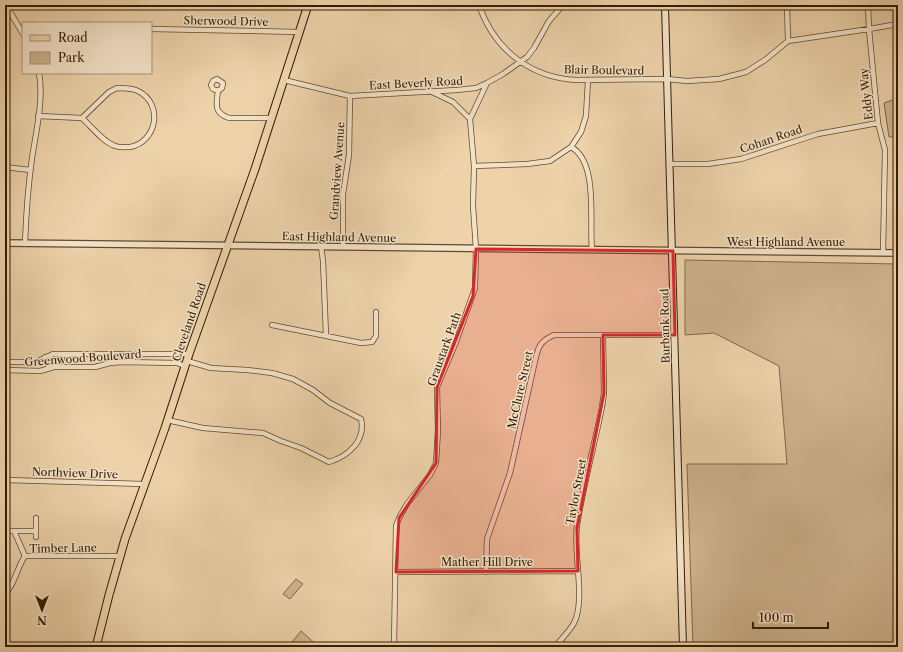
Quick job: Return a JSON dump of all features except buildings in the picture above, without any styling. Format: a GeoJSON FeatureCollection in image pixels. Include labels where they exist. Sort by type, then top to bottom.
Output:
{"type":"FeatureCollection","features":[{"type":"Feature","properties":{"kind":"main road","name":"Cleveland Road"},"geometry":{"type":"LineString","coordinates":[[96,647],[120,556],[144,484],[168,420],[187,360],[255,169],[270,118],[308,5]]}},
{"type":"Feature","properties":{"kind":"main road","name":"Burbank Road"},"geometry":{"type":"LineString","coordinates":[[665,5],[683,647]]}},
{"type":"Feature","properties":{"kind":"street"},"geometry":{"type":"LineString","coordinates":[[6,5],[22,32]]}},
{"type":"Feature","properties":{"kind":"street"},"geometry":{"type":"LineString","coordinates":[[427,6],[434,5]]}},
{"type":"Feature","properties":{"kind":"street","name":"Blair Boulevard"},"geometry":{"type":"LineString","coordinates":[[479,5],[490,31],[503,46],[521,62],[535,70],[553,77],[565,79],[719,79],[746,72],[765,60],[788,41]]}},
{"type":"Feature","properties":{"kind":"street","name":"East Beverly Road"},"geometry":{"type":"LineString","coordinates":[[284,80],[350,96],[470,88],[487,83],[521,62],[530,53],[549,21],[563,5]]}},
{"type":"Feature","properties":{"kind":"street"},"geometry":{"type":"LineString","coordinates":[[787,5],[788,41],[898,24]]}},
{"type":"Feature","properties":{"kind":"street","name":"Eddy Way"},"geometry":{"type":"LineString","coordinates":[[868,5],[878,123],[885,150],[883,253]]}},
{"type":"Feature","properties":{"kind":"street","name":"Sherwood Drive"},"geometry":{"type":"LineString","coordinates":[[152,29],[300,32]]}},
{"type":"Feature","properties":{"kind":"street"},"geometry":{"type":"LineString","coordinates":[[25,244],[30,170],[38,116],[40,90],[39,74]]}},
{"type":"Feature","properties":{"kind":"street"},"geometry":{"type":"LineString","coordinates":[[474,166],[527,164],[550,161],[571,147],[581,132],[586,116],[588,80]]}},
{"type":"Feature","properties":{"kind":"street"},"geometry":{"type":"LineString","coordinates":[[430,91],[453,102],[470,119],[487,83]]}},
{"type":"Feature","properties":{"kind":"street"},"geometry":{"type":"LineString","coordinates":[[38,116],[82,118],[104,139],[114,146],[122,147],[136,146],[143,142],[152,131],[155,119],[154,108],[148,99],[138,91],[126,88],[117,88],[109,92],[82,118]]}},
{"type":"Feature","properties":{"kind":"street"},"geometry":{"type":"LineString","coordinates":[[218,92],[218,111],[222,116],[229,118],[270,118]]}},
{"type":"Feature","properties":{"kind":"street","name":"Grandview Avenue"},"geometry":{"type":"LineString","coordinates":[[343,247],[343,194],[349,155],[350,96]]}},
{"type":"Feature","properties":{"kind":"street","name":"Graustark Path"},"geometry":{"type":"LineString","coordinates":[[394,647],[396,526],[407,504],[430,475],[436,463],[438,431],[437,387],[475,288],[476,249],[473,206],[474,166],[470,119]]}},
{"type":"Feature","properties":{"kind":"street","name":"Cohan Road"},"geometry":{"type":"LineString","coordinates":[[669,164],[708,164],[741,159],[818,134],[878,123]]}},
{"type":"Feature","properties":{"kind":"street"},"geometry":{"type":"LineString","coordinates":[[571,147],[581,156],[590,178],[592,250]]}},
{"type":"Feature","properties":{"kind":"street"},"geometry":{"type":"LineString","coordinates":[[5,167],[30,170]]}},
{"type":"Feature","properties":{"kind":"street","name":"East Highland Avenue"},"geometry":{"type":"LineString","coordinates":[[5,243],[673,251]]}},
{"type":"Feature","properties":{"kind":"street"},"geometry":{"type":"LineString","coordinates":[[321,246],[326,335]]}},
{"type":"Feature","properties":{"kind":"street","name":"West Highland Avenue"},"geometry":{"type":"LineString","coordinates":[[673,251],[898,253]]}},
{"type":"Feature","properties":{"kind":"street"},"geometry":{"type":"LineString","coordinates":[[272,325],[361,343],[372,342],[376,336],[376,312]]}},
{"type":"Feature","properties":{"kind":"street","name":"McClure Street"},"geometry":{"type":"LineString","coordinates":[[486,572],[487,538],[510,473],[534,361],[541,344],[546,339],[554,335],[675,335]]}},
{"type":"Feature","properties":{"kind":"street","name":"Taylor Street"},"geometry":{"type":"LineString","coordinates":[[555,647],[571,629],[577,614],[577,528],[604,393],[603,335]]}},
{"type":"Feature","properties":{"kind":"street","name":"Greenwood Boulevard"},"geometry":{"type":"LineString","coordinates":[[5,362],[36,362],[53,354],[140,355],[187,360]]}},
{"type":"Feature","properties":{"kind":"street"},"geometry":{"type":"LineString","coordinates":[[140,355],[140,363]]}},
{"type":"Feature","properties":{"kind":"street"},"geometry":{"type":"LineString","coordinates":[[45,357],[49,368]]}},
{"type":"Feature","properties":{"kind":"street"},"geometry":{"type":"LineString","coordinates":[[168,420],[202,428],[263,433],[282,442],[301,448],[329,462],[336,460],[350,451],[360,440],[363,427],[361,419],[330,403],[313,390],[292,379],[272,373],[211,368],[187,360]]}},
{"type":"Feature","properties":{"kind":"street","name":"Greenwood Boulevard"},"geometry":{"type":"LineString","coordinates":[[5,370],[40,371],[54,367],[95,367],[110,363],[177,363],[187,360]]}},
{"type":"Feature","properties":{"kind":"street","name":"Northview Drive"},"geometry":{"type":"LineString","coordinates":[[5,480],[144,484]]}},
{"type":"Feature","properties":{"kind":"street"},"geometry":{"type":"LineString","coordinates":[[36,518],[36,537]]}},
{"type":"Feature","properties":{"kind":"street"},"geometry":{"type":"LineString","coordinates":[[5,531],[36,531]]}},
{"type":"Feature","properties":{"kind":"street"},"geometry":{"type":"LineString","coordinates":[[14,531],[25,556]]}},
{"type":"Feature","properties":{"kind":"street","name":"Timber Lane"},"geometry":{"type":"LineString","coordinates":[[5,592],[11,586],[20,562],[25,556],[120,556]]}},
{"type":"Feature","properties":{"kind":"street","name":"Mather Hill Drive"},"geometry":{"type":"LineString","coordinates":[[396,572],[578,571]]}},
{"type":"Feature","properties":{"kind":"street"},"geometry":{"type":"LineString","coordinates":[[560,641],[567,647]]}},
{"type":"Feature","properties":{"kind":"highlighted area"},"geometry":{"type":"Polygon","coordinates":[[[476,249],[673,251],[675,335],[603,335],[604,393],[577,528],[578,571],[396,572],[399,518],[436,463],[437,387],[473,296],[476,249]]]}},
{"type":"Feature","properties":{"kind":"green space"},"geometry":{"type":"Polygon","coordinates":[[[898,98],[898,137],[889,137],[884,103],[898,98]]]}},
{"type":"Feature","properties":{"kind":"green space"},"geometry":{"type":"Polygon","coordinates":[[[685,260],[898,264],[898,647],[693,647],[687,464],[787,464],[779,366],[714,333],[685,335],[685,260]]]}},
{"type":"Feature","properties":{"kind":"green space"},"geometry":{"type":"Polygon","coordinates":[[[296,579],[303,584],[290,599],[283,594],[296,579]]]}},
{"type":"Feature","properties":{"kind":"green space"},"geometry":{"type":"Polygon","coordinates":[[[301,631],[319,647],[288,647],[301,631]]]}}]}
